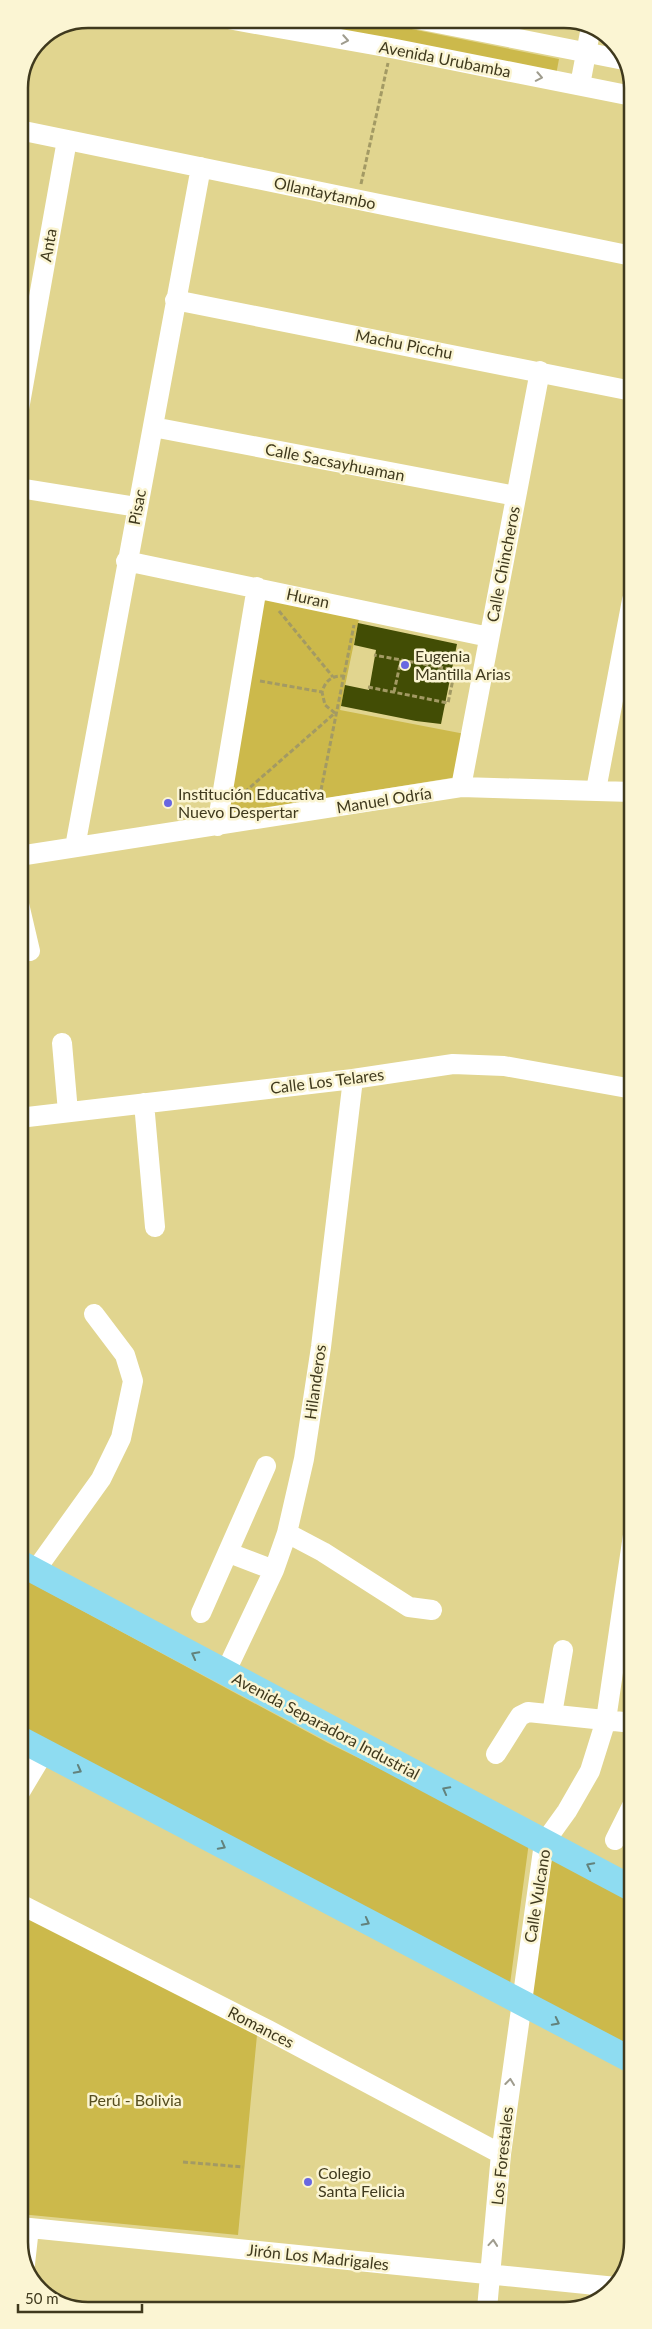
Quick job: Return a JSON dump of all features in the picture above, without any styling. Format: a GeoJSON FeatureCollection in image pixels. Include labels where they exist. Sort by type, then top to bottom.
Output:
{"type":"FeatureCollection","features":[{"type":"Feature","properties":{"kind":"main road","name":"Avenida Separadora Industrial"},"geometry":{"type":"LineString","coordinates":[[28,1568],[226,1671],[624,1884]]}},
{"type":"Feature","properties":{"kind":"main road"},"geometry":{"type":"LineString","coordinates":[[28,1744],[520,2004],[624,2056]]}},
{"type":"Feature","properties":{"kind":"street","name":"Avenida Urubamba"},"geometry":{"type":"LineString","coordinates":[[279,28],[391,48],[624,94]]}},
{"type":"Feature","properties":{"kind":"street","name":"Avenida Urubamba"},"geometry":{"type":"LineString","coordinates":[[463,28],[618,59]]}},
{"type":"Feature","properties":{"kind":"street"},"geometry":{"type":"LineString","coordinates":[[580,85],[591,34]]}},
{"type":"Feature","properties":{"kind":"street","name":"Ollantaytambo"},"geometry":{"type":"LineString","coordinates":[[28,132],[624,254]]}},
{"type":"Feature","properties":{"kind":"street","name":"Anta"},"geometry":{"type":"LineString","coordinates":[[28,358],[67,140]]}},
{"type":"Feature","properties":{"kind":"street","name":"Pisac"},"geometry":{"type":"LineString","coordinates":[[75,847],[136,507],[202,167]]}},
{"type":"Feature","properties":{"kind":"street","name":"Machu Picchu"},"geometry":{"type":"LineString","coordinates":[[175,300],[624,388]]}},
{"type":"Feature","properties":{"kind":"street","name":"Calle Chincheros"},"geometry":{"type":"LineString","coordinates":[[461,788],[540,371]]}},
{"type":"Feature","properties":{"kind":"street","name":"Calle Sacsayhuaman"},"geometry":{"type":"LineString","coordinates":[[153,427],[516,496]]}},
{"type":"Feature","properties":{"kind":"street"},"geometry":{"type":"LineString","coordinates":[[28,489],[136,507]]}},
{"type":"Feature","properties":{"kind":"street","name":"Huran"},"geometry":{"type":"LineString","coordinates":[[126,561],[489,637]]}},
{"type":"Feature","properties":{"kind":"street"},"geometry":{"type":"LineString","coordinates":[[217,826],[257,587]]}},
{"type":"Feature","properties":{"kind":"street"},"geometry":{"type":"LineString","coordinates":[[596,790],[624,642]]}},
{"type":"Feature","properties":{"kind":"street","name":"Manuel Odría"},"geometry":{"type":"LineString","coordinates":[[28,855],[461,788],[624,792]]}},
{"type":"Feature","properties":{"kind":"street"},"geometry":{"type":"LineString","coordinates":[[28,942],[30,951]]}},
{"type":"Feature","properties":{"kind":"street"},"geometry":{"type":"LineString","coordinates":[[62,1043],[68,1112]]}},
{"type":"Feature","properties":{"kind":"street","name":"Calle Los Telares"},"geometry":{"type":"LineString","coordinates":[[28,1117],[353,1079],[453,1064],[504,1066],[624,1088]]}},
{"type":"Feature","properties":{"kind":"street","name":"Hilanderos"},"geometry":{"type":"LineString","coordinates":[[226,1671],[274,1570],[287,1533],[304,1459],[321,1347],[353,1079]]}},
{"type":"Feature","properties":{"kind":"street"},"geometry":{"type":"LineString","coordinates":[[144,1103],[155,1227]]}},
{"type":"Feature","properties":{"kind":"street"},"geometry":{"type":"LineString","coordinates":[[28,1566],[102,1479],[121,1438],[133,1381],[125,1355],[94,1314]]}},
{"type":"Feature","properties":{"kind":"street"},"geometry":{"type":"LineString","coordinates":[[201,1612],[229,1553],[266,1466]]}},
{"type":"Feature","properties":{"kind":"street"},"geometry":{"type":"LineString","coordinates":[[287,1533],[323,1552],[409,1606],[432,1610]]}},
{"type":"Feature","properties":{"kind":"street"},"geometry":{"type":"LineString","coordinates":[[229,1553],[274,1570]]}},
{"type":"Feature","properties":{"kind":"street","name":"Calle Vulcano"},"geometry":{"type":"LineString","coordinates":[[520,2004],[544,1843],[568,1811],[590,1771],[606,1720],[624,1597]]}},
{"type":"Feature","properties":{"kind":"street"},"geometry":{"type":"LineString","coordinates":[[552,1714],[563,1650]]}},
{"type":"Feature","properties":{"kind":"street"},"geometry":{"type":"LineString","coordinates":[[496,1754],[520,1716],[528,1712],[624,1722]]}},
{"type":"Feature","properties":{"kind":"street"},"geometry":{"type":"LineString","coordinates":[[28,1779],[44,1752]]}},
{"type":"Feature","properties":{"kind":"street"},"geometry":{"type":"LineString","coordinates":[[615,1840],[624,1822]]}},
{"type":"Feature","properties":{"kind":"street","name":"Romances"},"geometry":{"type":"LineString","coordinates":[[28,1908],[268,2030],[501,2154]]}},
{"type":"Feature","properties":{"kind":"street","name":"Los Forestales"},"geometry":{"type":"LineString","coordinates":[[488,2302],[501,2154],[520,2004]]}},
{"type":"Feature","properties":{"kind":"street","name":"Jirón Los Madrigales"},"geometry":{"type":"LineString","coordinates":[[28,2227],[605,2286]]}},
{"type":"Feature","properties":{"kind":"path"},"geometry":{"type":"LineString","coordinates":[[358,199],[391,48]]}},
{"type":"Feature","properties":{"kind":"path"},"geometry":{"type":"LineString","coordinates":[[277,609],[333,677]]}},
{"type":"Feature","properties":{"kind":"path"},"geometry":{"type":"LineString","coordinates":[[321,790],[355,620]]}},
{"type":"Feature","properties":{"kind":"path"},"geometry":{"type":"LineString","coordinates":[[368,687],[448,703],[455,670],[374,655]]}},
{"type":"Feature","properties":{"kind":"path"},"geometry":{"type":"LineString","coordinates":[[394,692],[401,660]]}},
{"type":"Feature","properties":{"kind":"path"},"geometry":{"type":"LineString","coordinates":[[336,713],[325,705],[322,692],[328,680],[333,677],[344,676]]}},
{"type":"Feature","properties":{"kind":"path"},"geometry":{"type":"LineString","coordinates":[[256,680],[322,692]]}},
{"type":"Feature","properties":{"kind":"path"},"geometry":{"type":"LineString","coordinates":[[452,686],[457,687]]}},
{"type":"Feature","properties":{"kind":"path"},"geometry":{"type":"LineString","coordinates":[[235,800],[336,713]]}},
{"type":"Feature","properties":{"kind":"path"},"geometry":{"type":"LineString","coordinates":[[183,2162],[243,2167]]}},
{"type":"Feature","properties":{"kind":"green space"},"geometry":{"type":"Polygon","coordinates":[[[322,28],[406,28],[559,59],[556,75],[322,28]]]}},
{"type":"Feature","properties":{"kind":"green space"},"geometry":{"type":"Polygon","coordinates":[[[262,593],[360,614],[340,710],[465,734],[457,777],[224,815],[262,593]]]}},
{"type":"Feature","properties":{"kind":"green space"},"geometry":{"type":"Polygon","coordinates":[[[28,1581],[328,1743],[529,1842],[510,1984],[28,1732],[28,1581]]]}},
{"type":"Feature","properties":{"kind":"green space"},"geometry":{"type":"Polygon","coordinates":[[[549,1854],[624,1896],[624,2044],[528,1997],[549,1854]]]}},
{"type":"Feature","properties":{"kind":"green space","name":"Perú - Bolivia"},"geometry":{"type":"Polygon","coordinates":[[[28,1913],[257,2035],[238,2235],[28,2215],[28,1913]]]}},
{"type":"Feature","properties":{"kind":"building","name":"Eugenia Mantilla Arias"},"geometry":{"type":"Polygon","coordinates":[[[358,623],[457,644],[441,724],[341,706],[345,685],[369,690],[376,650],[354,645],[358,623]]]}},
{"type":"Feature","properties":{"kind":"place","name":"Eugenia Mantilla Arias"},"geometry":{"type":"Point","coordinates":[405,665]}},
{"type":"Feature","properties":{"kind":"place","name":"Institución Educativa Nuevo Despertar"},"geometry":{"type":"Point","coordinates":[168,803]}},
{"type":"Feature","properties":{"kind":"place","name":"Colegio Santa Felicia"},"geometry":{"type":"Point","coordinates":[308,2182]}}]}
